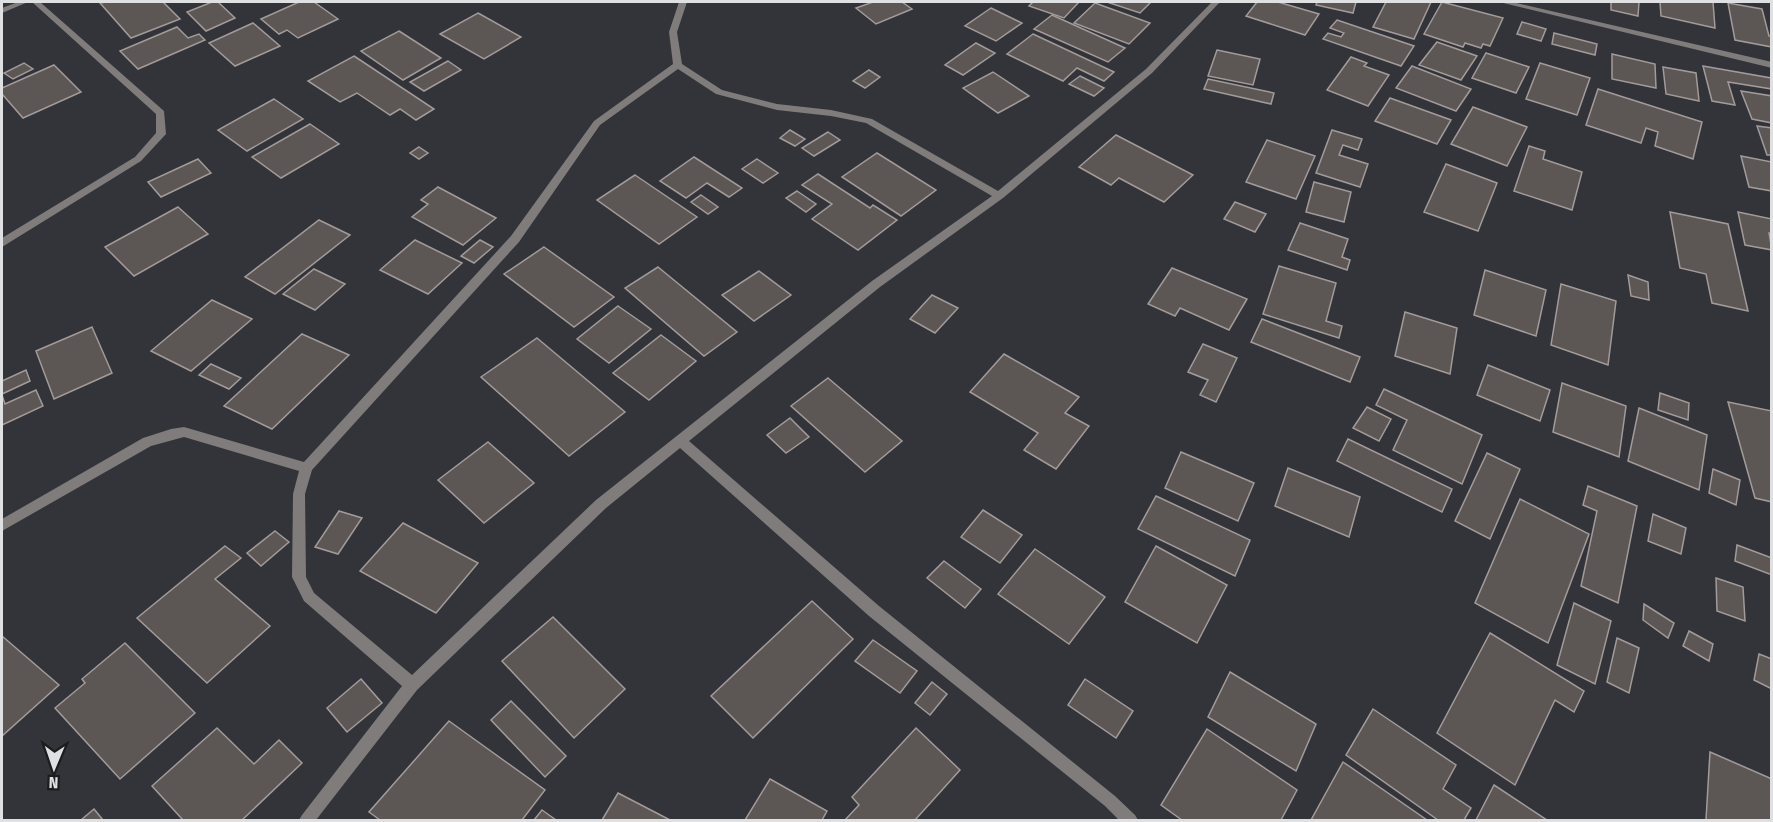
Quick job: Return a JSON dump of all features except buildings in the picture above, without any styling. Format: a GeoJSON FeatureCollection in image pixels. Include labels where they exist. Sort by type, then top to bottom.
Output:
{"type":"FeatureCollection","features":[{"type":"Feature","properties":{"kind":"street"},"geometry":{"type":"LineString","coordinates":[[2,11],[24,2]]}},
{"type":"Feature","properties":{"kind":"street"},"geometry":{"type":"LineString","coordinates":[[2,243],[138,159],[161,134],[161,113],[36,2]]}},
{"type":"Feature","properties":{"kind":"street"},"geometry":{"type":"LineString","coordinates":[[683,2],[673,32],[678,65],[719,92],[777,107],[831,112],[869,121],[999,196]]}},
{"type":"Feature","properties":{"kind":"street"},"geometry":{"type":"LineString","coordinates":[[307,820],[412,685],[601,504],[876,284],[999,196],[1149,71],[1216,2]]}},
{"type":"Feature","properties":{"kind":"street"},"geometry":{"type":"LineString","coordinates":[[1503,2],[1772,65]]}},
{"type":"Feature","properties":{"kind":"street"},"geometry":{"type":"LineString","coordinates":[[412,685],[309,597],[299,578],[299,494],[306,468],[514,239],[597,123],[678,65]]}},
{"type":"Feature","properties":{"kind":"street"},"geometry":{"type":"LineString","coordinates":[[2,525],[147,442],[171,434],[196,434],[306,468]]}},
{"type":"Feature","properties":{"kind":"street"},"geometry":{"type":"LineString","coordinates":[[681,441],[874,611],[1110,801],[1130,820]]}}]}
